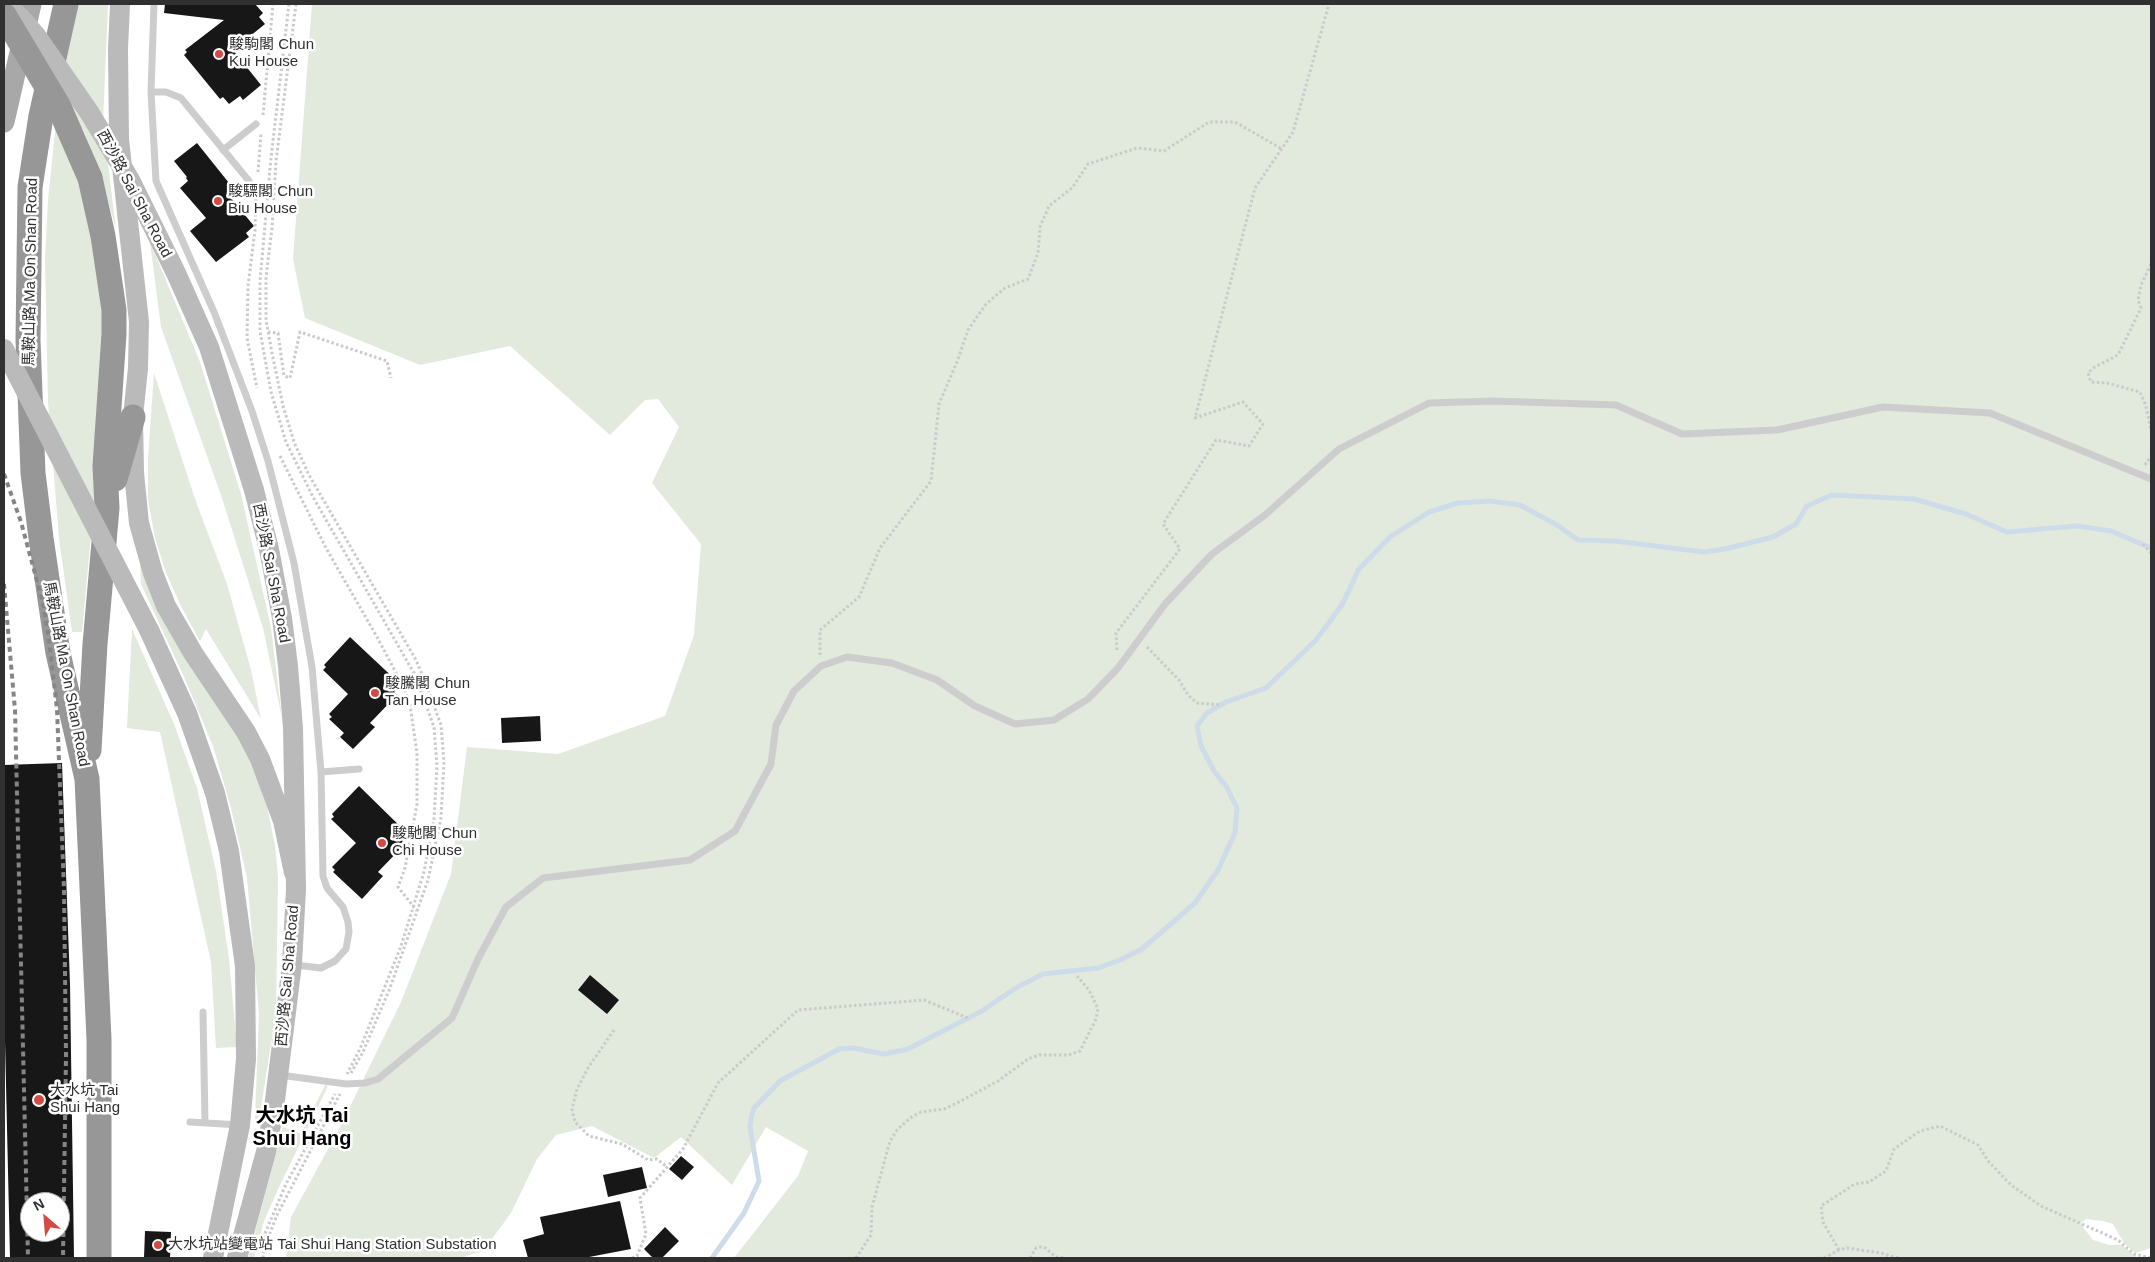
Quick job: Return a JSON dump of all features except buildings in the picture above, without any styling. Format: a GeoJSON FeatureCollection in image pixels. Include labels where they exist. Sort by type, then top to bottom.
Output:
{"type":"FeatureCollection","features":[{"type":"Feature","properties":{"kind":"highway","name":"馬鞍山路 Ma On Shan Road"},"geometry":{"type":"LineString","coordinates":[[66,4],[41,116],[30,187],[28,340],[34,473],[40,538],[58,653],[87,779],[99,1038],[99,1258]]}},
{"type":"Feature","properties":{"kind":"highway"},"geometry":{"type":"LineString","coordinates":[[4,15],[39,72],[71,132],[94,194],[108,270],[114,334],[113,371],[105,466],[107,508],[95,636],[87,779]]}},
{"type":"Feature","properties":{"kind":"highway"},"geometry":{"type":"LineString","coordinates":[[107,508],[133,417]]}},
{"type":"Feature","properties":{"kind":"main road","name":"西沙路 Sai Sha Road"},"geometry":{"type":"LineString","coordinates":[[5,4],[21,18],[37,37],[89,112],[130,180],[176,273],[209,346],[254,490],[277,592],[293,728],[294,873],[296,888],[292,964],[279,1075],[266,1152],[237,1258]]}},
{"type":"Feature","properties":{"kind":"main road"},"geometry":{"type":"LineString","coordinates":[[4,122],[31,4]]}},
{"type":"Feature","properties":{"kind":"main road"},"geometry":{"type":"LineString","coordinates":[[120,4],[118,49],[119,140],[139,322],[138,368],[133,417],[134,473],[138,514],[153,573],[178,628],[246,732],[260,759],[283,821],[294,873]]}},
{"type":"Feature","properties":{"kind":"main road"},"geometry":{"type":"LineString","coordinates":[[4,349],[150,630],[187,713],[202,754],[220,812],[229,851],[246,979],[246,1059],[240,1125],[213,1258]]}},
{"type":"Feature","properties":{"kind":"lane"},"geometry":{"type":"LineString","coordinates":[[154,4],[151,92],[156,173],[159,190],[234,361],[263,444],[282,512],[296,572],[309,650],[321,772],[323,876],[327,888],[339,900],[347,914],[348,941],[341,956],[328,966],[313,968],[292,964]]}},
{"type":"Feature","properties":{"kind":"lane"},"geometry":{"type":"LineString","coordinates":[[151,92],[166,92],[181,98],[249,181]]}},
{"type":"Feature","properties":{"kind":"lane"},"geometry":{"type":"LineString","coordinates":[[223,150],[259,123]]}},
{"type":"Feature","properties":{"kind":"lane"},"geometry":{"type":"LineString","coordinates":[[279,1075],[365,1084],[378,1079],[452,1018],[478,959],[506,907],[542,878],[690,860],[735,831],[772,764],[776,725],[794,691],[821,666],[847,657],[892,663],[937,680],[976,706],[1015,724],[1054,720],[1088,699],[1118,668],[1165,604],[1212,554],[1265,515],[1339,449],[1429,403],[1494,401],[1616,405],[1682,434],[1778,430],[1883,407],[1990,413],[2151,478]]}},
{"type":"Feature","properties":{"kind":"lane"},"geometry":{"type":"LineString","coordinates":[[321,772],[359,769]]}},
{"type":"Feature","properties":{"kind":"lane"},"geometry":{"type":"LineString","coordinates":[[203,1012],[205,1123]]}},
{"type":"Feature","properties":{"kind":"lane"},"geometry":{"type":"LineString","coordinates":[[190,1122],[240,1125]]}},
{"type":"Feature","properties":{"kind":"path"},"geometry":{"type":"LineString","coordinates":[[259,123],[274,4]]}},
{"type":"Feature","properties":{"kind":"path"},"geometry":{"type":"LineString","coordinates":[[263,1258],[264,1248],[277,1215],[364,1040],[401,946],[424,872],[434,819],[438,766],[434,726],[416,675],[313,497],[286,442],[271,392],[260,331],[260,280],[271,158],[289,4]]}},
{"type":"Feature","properties":{"kind":"path"},"geometry":{"type":"LineString","coordinates":[[258,1258],[270,1220],[286,1184],[363,1052],[390,988],[428,880],[441,818],[444,762],[441,724],[426,681],[416,660],[360,566],[302,459],[283,406],[268,332],[266,277],[272,228],[276,161],[296,4]]}},
{"type":"Feature","properties":{"kind":"path"},"geometry":{"type":"LineString","coordinates":[[1118,668],[1116,633],[1180,549],[1163,524],[1216,440],[1249,446],[1264,424],[1243,402],[1195,418],[1255,188],[1293,132],[1329,4]]}},
{"type":"Feature","properties":{"kind":"path"},"geometry":{"type":"LineString","coordinates":[[821,666],[820,630],[859,598],[880,548],[931,481],[939,404],[968,330],[986,304],[1005,288],[1028,279],[1038,253],[1040,227],[1050,206],[1072,188],[1088,164],[1137,148],[1164,151],[1209,122],[1236,122],[1282,149]]}},
{"type":"Feature","properties":{"kind":"path"},"geometry":{"type":"LineString","coordinates":[[258,392],[248,338],[248,295],[262,132]]}},
{"type":"Feature","properties":{"kind":"path"},"geometry":{"type":"LineString","coordinates":[[2151,264],[2141,285],[2138,300],[2141,308],[2118,355],[2093,368],[2088,373],[2091,382],[2107,383],[2140,392],[2146,406],[2151,431]]}},
{"type":"Feature","properties":{"kind":"path"},"geometry":{"type":"LineString","coordinates":[[268,332],[278,332],[284,376],[290,378],[300,332],[388,361],[391,378]]}},
{"type":"Feature","properties":{"kind":"path"},"geometry":{"type":"LineString","coordinates":[[276,447],[326,548],[403,686],[410,705],[417,753],[417,804],[404,868],[398,887],[417,911]]}},
{"type":"Feature","properties":{"kind":"path"},"geometry":{"type":"LineString","coordinates":[[2143,544],[2151,553]]}},
{"type":"Feature","properties":{"kind":"path"},"geometry":{"type":"LineString","coordinates":[[1118,668],[1145,645],[1179,680],[1188,695],[1197,703],[1221,705]]}},
{"type":"Feature","properties":{"kind":"path"},"geometry":{"type":"LineString","coordinates":[[856,1258],[871,1235],[872,1206],[890,1141],[897,1130],[910,1118],[921,1112],[944,1109],[998,1081],[1028,1059],[1039,1055],[1068,1055],[1080,1051],[1096,1020],[1098,1009],[1089,990],[1078,976]]}},
{"type":"Feature","properties":{"kind":"path"},"geometry":{"type":"LineString","coordinates":[[632,1258],[637,1256],[646,1234],[640,1198],[683,1149],[718,1083],[798,1010],[924,1000],[968,1018]]}},
{"type":"Feature","properties":{"kind":"path"},"geometry":{"type":"LineString","coordinates":[[614,1030],[588,1068],[577,1089],[572,1109],[575,1122],[589,1136],[622,1144],[648,1160],[657,1159],[667,1167]]}},
{"type":"Feature","properties":{"kind":"path"},"geometry":{"type":"LineString","coordinates":[[1839,1250],[1823,1222],[1822,1206],[1855,1184],[1869,1182],[1886,1171],[1894,1149],[1920,1132],[1940,1126],[1978,1144],[1988,1161],[2010,1185],[2041,1206],[2118,1240],[2134,1254],[2151,1258]]}},
{"type":"Feature","properties":{"kind":"path"},"geometry":{"type":"LineString","coordinates":[[1030,1258],[1040,1247],[1044,1247],[1056,1257],[1065,1258]]}},
{"type":"Feature","properties":{"kind":"path"},"geometry":{"type":"LineString","coordinates":[[1824,1258],[1847,1248],[1881,1253],[1898,1258]]}},
{"type":"Feature","properties":{"kind":"shaded area"},"geometry":{"type":"Polygon","coordinates":[[[78,4],[108,4],[103,122],[116,230],[101,174],[83,129],[65,142],[80,186],[94,245],[103,315],[98,460],[82,632],[72,632],[59,538],[48,402],[45,258],[48,200],[56,122],[65,58],[78,4]]]}},
{"type":"Feature","properties":{"kind":"shaded area"},"geometry":{"type":"Polygon","coordinates":[[[312,4],[2151,4],[2151,1248],[2135,1253],[2124,1243],[2113,1224],[2086,1219],[2081,1223],[2093,1240],[2109,1245],[2122,1245],[2138,1258],[734,1258],[798,1176],[808,1151],[766,1127],[732,1185],[681,1137],[654,1158],[592,1126],[556,1135],[537,1159],[511,1213],[483,1251],[460,1258],[286,1258],[291,1217],[339,1129],[401,1002],[451,874],[467,747],[558,754],[665,716],[694,635],[701,544],[652,483],[679,427],[658,399],[645,400],[610,435],[510,346],[420,365],[305,318],[293,259],[312,4]]]}},
{"type":"Feature","properties":{"kind":"shaded area"},"geometry":{"type":"Polygon","coordinates":[[[150,242],[200,362],[241,494],[271,628],[282,718],[263,628],[222,498],[161,327],[150,242]]]}},
{"type":"Feature","properties":{"kind":"shaded area"},"geometry":{"type":"Polygon","coordinates":[[[154,373],[195,499],[227,584],[251,670],[261,719],[206,629],[200,641],[166,573],[155,538],[148,500],[148,459],[154,373]]]}},
{"type":"Feature","properties":{"kind":"shaded area"},"geometry":{"type":"Polygon","coordinates":[[[140,563],[152,595],[241,740],[267,806],[275,845],[278,877],[276,1012],[259,1120],[255,1119],[259,1014],[247,878],[231,808],[213,746],[184,677],[141,584],[140,563]]]}},
{"type":"Feature","properties":{"kind":"shaded area"},"geometry":{"type":"Polygon","coordinates":[[[132,629],[174,724],[197,788],[216,871],[229,959],[237,1047],[216,1048],[211,962],[160,732],[127,728],[132,629]]]}},
{"type":"Feature","properties":{"kind":"shaded area"},"geometry":{"type":"Polygon","coordinates":[[[325,1085],[328,1086],[264,1221],[254,1258],[248,1258],[283,1127],[301,1134],[325,1085]]]}},
{"type":"Feature","properties":{"kind":"waterway"},"geometry":{"type":"LineString","coordinates":[[712,1258],[744,1213],[759,1181],[750,1127],[751,1118],[754,1108],[780,1081],[839,1049],[853,1048],[884,1054],[908,1049],[982,1011],[1014,989],[1043,974],[1098,968],[1120,960],[1142,949],[1195,903],[1218,870],[1235,833],[1237,808],[1226,786],[1214,771],[1201,746],[1197,726],[1207,713],[1226,702],[1266,688],[1315,641],[1343,603],[1359,569],[1390,537],[1429,512],[1458,503],[1490,501],[1520,505],[1557,525],[1578,540],[1615,541],[1704,552],[1725,549],[1773,537],[1796,524],[1807,506],[1832,495],[1914,499],[1966,514],[2007,532],[2077,526],[2111,531],[2151,548]]}},
{"type":"Feature","properties":{"kind":"railway"},"geometry":{"type":"LineString","coordinates":[[4,474],[21,522],[43,603],[57,709],[64,890],[66,1055],[63,1258]]}},
{"type":"Feature","properties":{"kind":"railway"},"geometry":{"type":"LineString","coordinates":[[4,584],[15,710],[28,1258]]}},
{"type":"Feature","properties":{"kind":"place","name":"駿駒閣 Chun Kui House"},"geometry":{"type":"Point","coordinates":[219,54]}},
{"type":"Feature","properties":{"kind":"place","name":"駿驃閣 Chun Biu House"},"geometry":{"type":"Point","coordinates":[218,201]}},
{"type":"Feature","properties":{"kind":"place","name":"駿騰閣 Chun Tan House"},"geometry":{"type":"Point","coordinates":[375,693]}},
{"type":"Feature","properties":{"kind":"place","name":"駿馳閣 Chun Chi House"},"geometry":{"type":"Point","coordinates":[382,843]}},
{"type":"Feature","properties":{"kind":"place","name":"大水坑 Tai Shui Hang"},"geometry":{"type":"Point","coordinates":[39,1100]}},
{"type":"Feature","properties":{"kind":"place","name":"大水坑站變電站 Tai Shui Hang Station Substation"},"geometry":{"type":"Point","coordinates":[158,1245]}},
{"type":"Feature","properties":{"kind":"district","name":"大水坑 Tai Shui Hang"},"geometry":{"type":"Point","coordinates":[302,1128]}}]}
